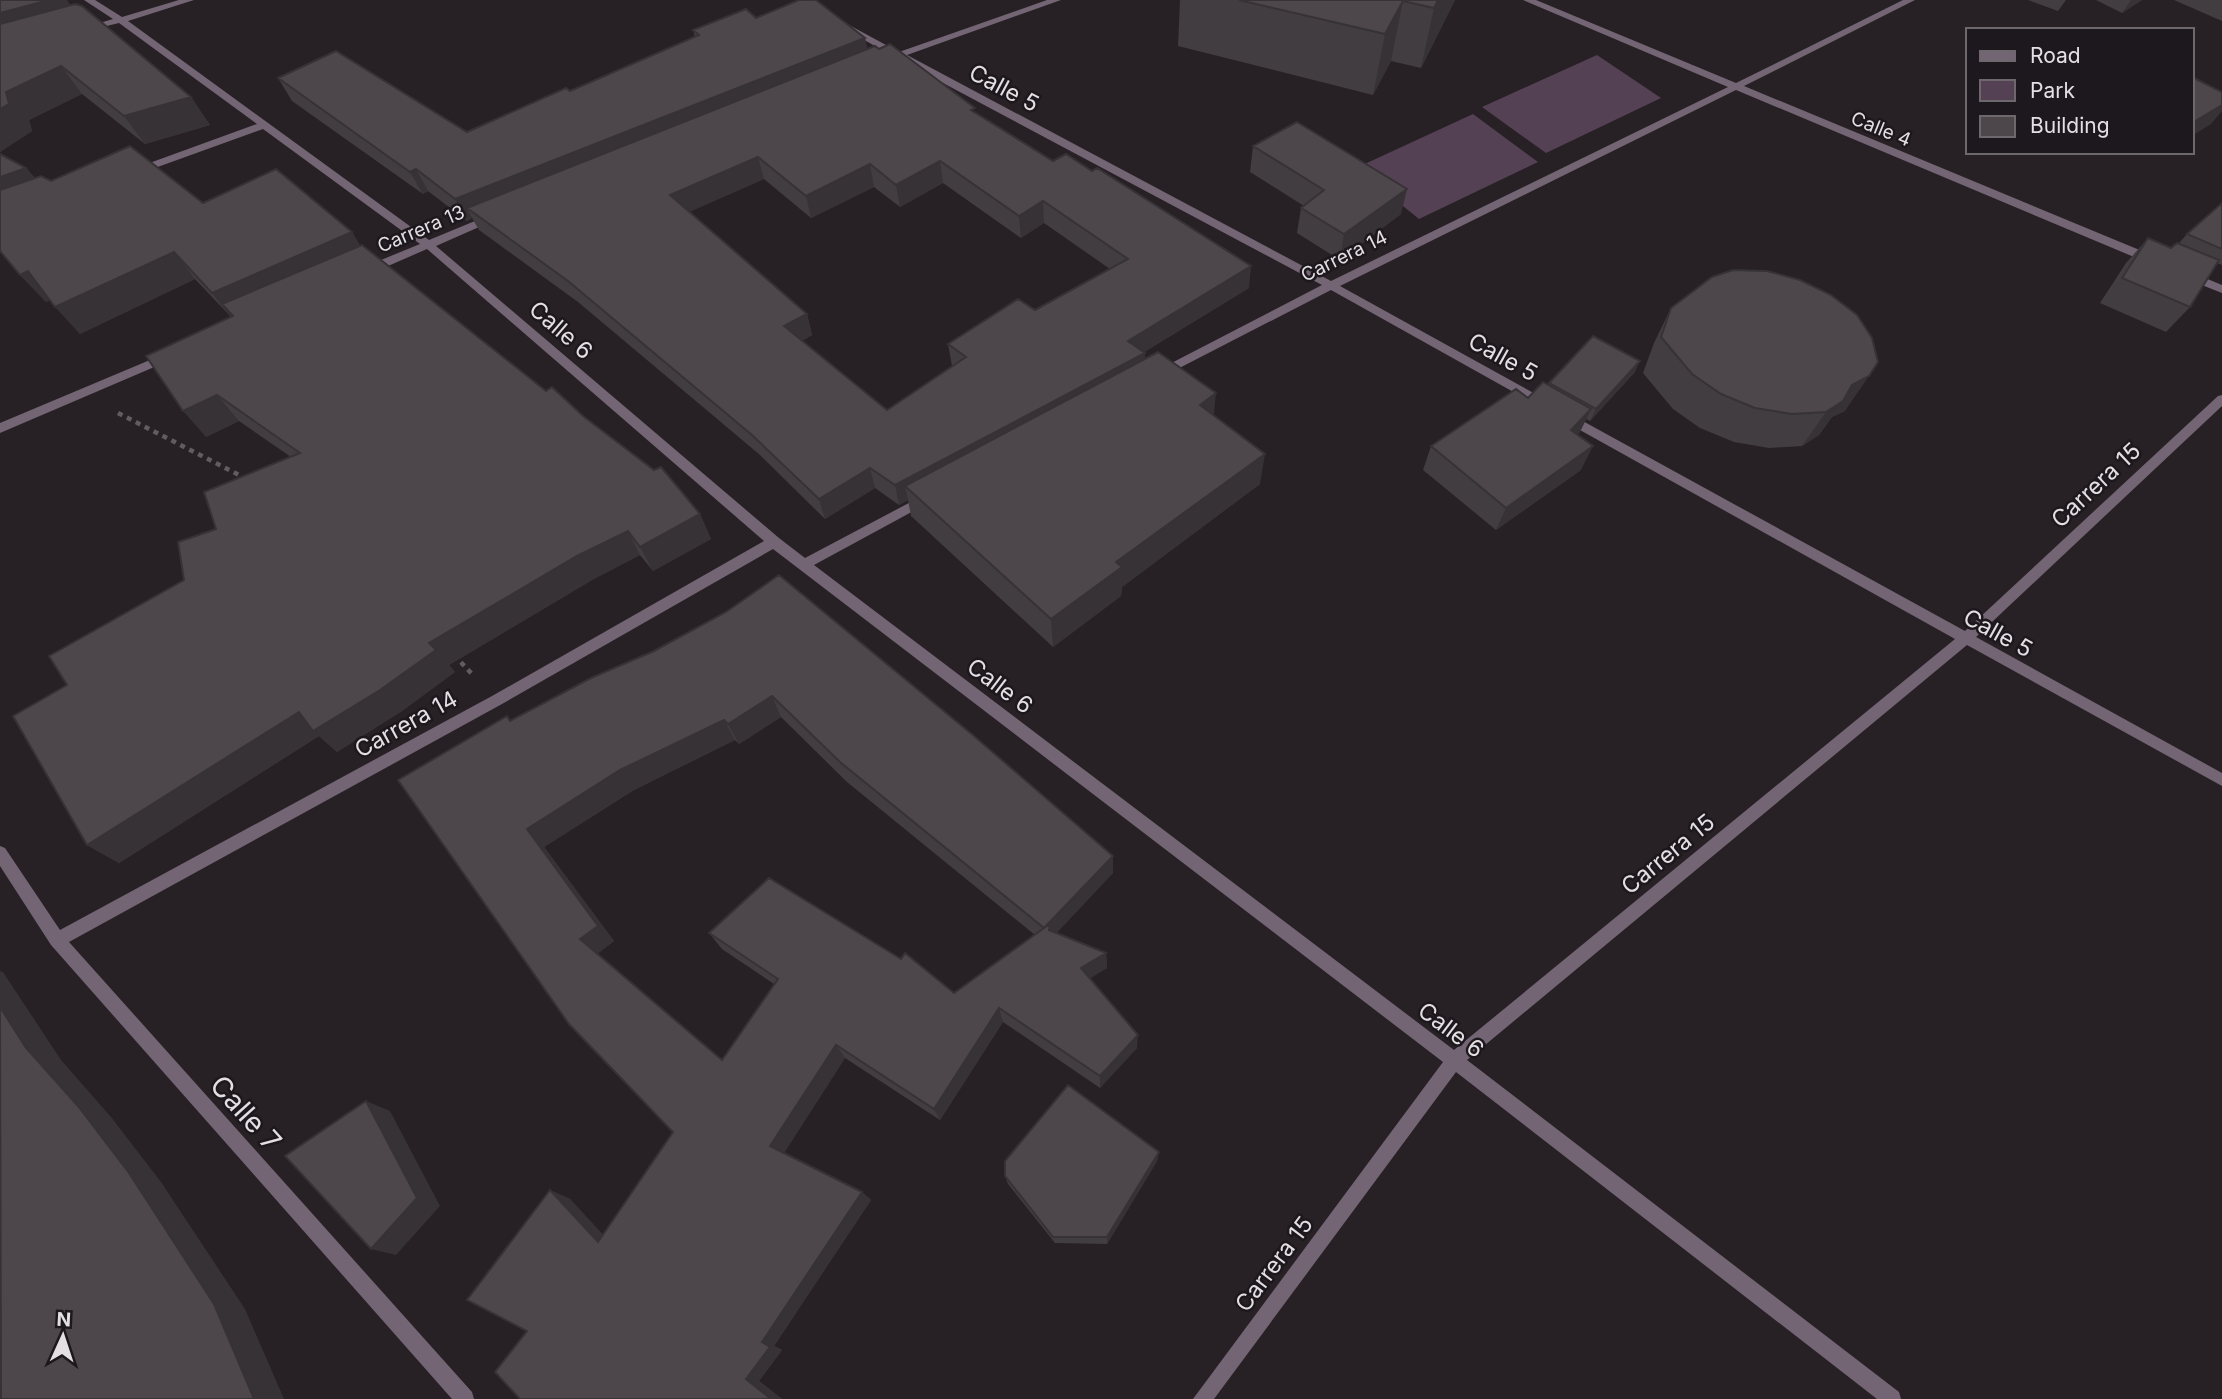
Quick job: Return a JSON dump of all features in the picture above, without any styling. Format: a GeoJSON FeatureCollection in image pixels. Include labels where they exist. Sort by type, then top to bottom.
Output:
{"type":"FeatureCollection","features":[{"type":"Feature","properties":{"kind":"street","name":"Calle 6"},"geometry":{"type":"LineString","coordinates":[[89,0],[121,20],[426,244],[803,565],[1454,1060],[1892,1399]]}},
{"type":"Feature","properties":{"kind":"street"},"geometry":{"type":"LineString","coordinates":[[81,31],[189,0]]}},
{"type":"Feature","properties":{"kind":"street"},"geometry":{"type":"LineString","coordinates":[[885,60],[1056,0]]}},
{"type":"Feature","properties":{"kind":"street","name":"Calle 4"},"geometry":{"type":"LineString","coordinates":[[1528,0],[2158,263]]}},
{"type":"Feature","properties":{"kind":"street","name":"Carrera 14"},"geometry":{"type":"LineString","coordinates":[[1145,382],[1328,284],[1737,88],[1910,0]]}},
{"type":"Feature","properties":{"kind":"street","name":"Calle 5"},"geometry":{"type":"LineString","coordinates":[[830,18],[1328,284],[2222,780]]}},
{"type":"Feature","properties":{"kind":"street"},"geometry":{"type":"LineString","coordinates":[[126,175],[264,125]]}},
{"type":"Feature","properties":{"kind":"street","name":"Carrera 13"},"geometry":{"type":"LineString","coordinates":[[363,272],[503,214]]}},
{"type":"Feature","properties":{"kind":"street"},"geometry":{"type":"LineString","coordinates":[[2171,268],[2222,289]]}},
{"type":"Feature","properties":{"kind":"street"},"geometry":{"type":"LineString","coordinates":[[0,428],[183,350]]}},
{"type":"Feature","properties":{"kind":"street","name":"Carrera 15"},"geometry":{"type":"LineString","coordinates":[[1202,1399],[1454,1060],[1965,639],[2222,399]]}},
{"type":"Feature","properties":{"kind":"street"},"geometry":{"type":"LineString","coordinates":[[803,565],[937,493]]}},
{"type":"Feature","properties":{"kind":"street","name":"Carrera 14"},"geometry":{"type":"LineString","coordinates":[[57,940],[497,700],[774,542]]}},
{"type":"Feature","properties":{"kind":"street","name":"Calle 7"},"geometry":{"type":"LineString","coordinates":[[1,856],[57,940],[465,1399]]}},
{"type":"Feature","properties":{"kind":"path"},"geometry":{"type":"LineString","coordinates":[[81,394],[252,482]]}},
{"type":"Feature","properties":{"kind":"path"},"geometry":{"type":"LineString","coordinates":[[449,650],[497,700]]}},
{"type":"Feature","properties":{"kind":"green space"},"geometry":{"type":"Polygon","coordinates":[[[1597,55],[1661,98],[1546,153],[1482,107],[1597,55]]]}},
{"type":"Feature","properties":{"kind":"green space"},"geometry":{"type":"Polygon","coordinates":[[[1473,114],[1538,162],[1419,219],[1356,168],[1473,114]]]}},
{"type":"Feature","properties":{"kind":"building"},"geometry":{"type":"Polygon","coordinates":[[[0,0],[49,0],[0,13],[0,0]]]}},
{"type":"Feature","properties":{"kind":"building"},"geometry":{"type":"Polygon","coordinates":[[[799,0],[816,0],[865,38],[455,199],[416,169],[410,172],[278,78],[336,51],[467,132],[566,88],[570,91],[699,35],[693,30],[746,9],[756,18],[799,0]]]}},
{"type":"Feature","properties":{"kind":"building"},"geometry":{"type":"Polygon","coordinates":[[[1239,0],[1438,0],[1434,8],[1403,1],[1385,34],[1239,0]]]}},
{"type":"Feature","properties":{"kind":"building"},"geometry":{"type":"Polygon","coordinates":[[[75,4],[82,6],[191,97],[124,116],[61,66],[6,92],[9,104],[0,109],[0,24],[75,4]]]}},
{"type":"Feature","properties":{"kind":"building"},"geometry":{"type":"Polygon","coordinates":[[[890,44],[975,108],[971,110],[1053,161],[1066,154],[1092,171],[1097,168],[1251,266],[1128,341],[1145,353],[895,485],[870,468],[819,499],[752,435],[568,281],[467,208],[875,46],[879,49],[890,44]],[[758,157],[670,195],[807,314],[784,326],[887,410],[966,357],[948,344],[1018,299],[1035,310],[1128,259],[1043,201],[1019,216],[940,161],[896,185],[870,164],[806,196],[758,157]]]}},
{"type":"Feature","properties":{"kind":"building"},"geometry":{"type":"Polygon","coordinates":[[[2194,78],[2222,92],[2222,105],[2194,122],[2194,78]]]}},
{"type":"Feature","properties":{"kind":"building"},"geometry":{"type":"Polygon","coordinates":[[[1297,122],[1407,189],[1344,234],[1301,208],[1324,190],[1253,146],[1297,122]]]}},
{"type":"Feature","properties":{"kind":"building"},"geometry":{"type":"Polygon","coordinates":[[[130,146],[203,203],[276,169],[352,232],[212,293],[174,252],[55,307],[28,271],[20,275],[0,251],[0,190],[41,176],[51,181],[130,146]]]}},
{"type":"Feature","properties":{"kind":"building"},"geometry":{"type":"Polygon","coordinates":[[[0,154],[26,168],[0,177],[0,154]]]}},
{"type":"Feature","properties":{"kind":"building"},"geometry":{"type":"Polygon","coordinates":[[[2222,203],[2222,249],[2187,234],[2222,203]]]}},
{"type":"Feature","properties":{"kind":"building"},"geometry":{"type":"Polygon","coordinates":[[[2148,238],[2171,248],[2177,243],[2219,260],[2190,307],[2122,278],[2148,238]]]}},
{"type":"Feature","properties":{"kind":"building"},"geometry":{"type":"Polygon","coordinates":[[[362,245],[546,391],[552,387],[583,416],[654,470],[661,467],[700,514],[640,547],[628,531],[577,556],[429,643],[436,650],[380,690],[313,731],[299,712],[87,845],[13,716],[67,685],[49,656],[184,580],[178,542],[216,529],[204,492],[300,453],[217,395],[183,411],[146,356],[233,316],[222,304],[362,245]]]}},
{"type":"Feature","properties":{"kind":"building"},"geometry":{"type":"Polygon","coordinates":[[[1733,270],[1767,271],[1800,280],[1831,295],[1857,315],[1872,338],[1878,362],[1869,376],[1852,385],[1843,401],[1826,412],[1792,414],[1755,408],[1721,394],[1692,374],[1661,337],[1671,308],[1712,277],[1733,270]]]}},
{"type":"Feature","properties":{"kind":"building"},"geometry":{"type":"Polygon","coordinates":[[[1593,336],[1640,361],[1596,409],[1549,383],[1593,336]]]}},
{"type":"Feature","properties":{"kind":"building"},"geometry":{"type":"Polygon","coordinates":[[[1158,352],[1216,393],[1200,405],[1265,454],[1116,562],[1122,567],[1051,619],[905,486],[1158,352]]]}},
{"type":"Feature","properties":{"kind":"building"},"geometry":{"type":"Polygon","coordinates":[[[1543,382],[1591,409],[1571,430],[1593,446],[1506,508],[1431,446],[1516,389],[1528,398],[1543,382]]]}},
{"type":"Feature","properties":{"kind":"building"},"geometry":{"type":"Polygon","coordinates":[[[779,575],[974,736],[1113,856],[1044,928],[1050,924],[1049,930],[1106,953],[1081,968],[1138,1035],[1100,1076],[999,1008],[934,1109],[836,1045],[770,1146],[862,1192],[762,1342],[770,1347],[746,1379],[771,1399],[520,1399],[495,1372],[527,1331],[467,1300],[550,1190],[598,1242],[673,1132],[569,1024],[398,780],[507,716],[510,721],[591,678],[654,651],[726,612],[779,575]],[[772,696],[728,724],[724,720],[620,770],[527,829],[598,926],[580,939],[722,1060],[778,979],[709,933],[769,878],[901,959],[905,953],[954,993],[1044,928],[840,762],[772,696]]]}},
{"type":"Feature","properties":{"kind":"building"},"geometry":{"type":"Polygon","coordinates":[[[0,1007],[26,1048],[78,1106],[129,1173],[214,1304],[254,1399],[1,1399],[0,1007]]]}},
{"type":"Feature","properties":{"kind":"building"},"geometry":{"type":"Polygon","coordinates":[[[1068,1085],[1159,1152],[1107,1237],[1053,1237],[1005,1176],[1005,1161],[1068,1085]]]}},
{"type":"Feature","properties":{"kind":"building"},"geometry":{"type":"Polygon","coordinates":[[[366,1101],[417,1198],[371,1249],[285,1156],[366,1101]]]}}]}
